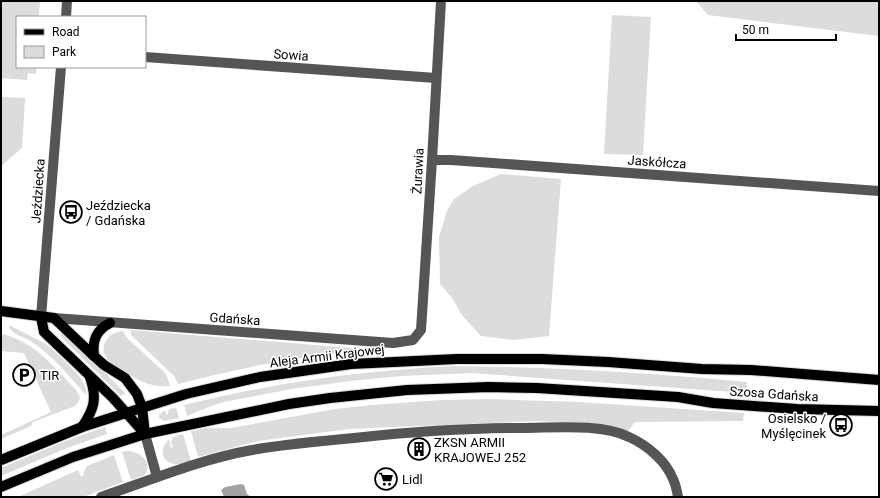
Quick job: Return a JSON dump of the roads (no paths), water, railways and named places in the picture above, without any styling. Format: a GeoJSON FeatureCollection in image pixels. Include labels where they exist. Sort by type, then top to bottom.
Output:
{"type":"FeatureCollection","features":[{"type":"Feature","properties":{"kind":"main road","name":"Gdańska"},"geometry":{"type":"LineString","coordinates":[[1,311],[54,318]]}},
{"type":"Feature","properties":{"kind":"main road"},"geometry":{"type":"LineString","coordinates":[[42,317],[44,332],[127,412],[145,434]]}},
{"type":"Feature","properties":{"kind":"main road"},"geometry":{"type":"LineString","coordinates":[[54,318],[94,356],[128,381],[137,394],[142,408],[145,434]]}},
{"type":"Feature","properties":{"kind":"main road"},"geometry":{"type":"LineString","coordinates":[[94,356],[93,348],[96,336],[99,330],[110,322]]}},
{"type":"Feature","properties":{"kind":"main road","name":"Aleja Armii Krajowej"},"geometry":{"type":"LineString","coordinates":[[1,460],[82,427],[186,394],[242,381],[351,364],[494,358],[562,360],[669,367]]}},
{"type":"Feature","properties":{"kind":"main road","name":"Szosa Gdańska"},"geometry":{"type":"LineString","coordinates":[[669,367],[751,370],[879,380]]}},
{"type":"Feature","properties":{"kind":"main road"},"geometry":{"type":"LineString","coordinates":[[82,427],[91,412],[95,396],[94,388],[89,375]]}},
{"type":"Feature","properties":{"kind":"main road","name":"Szosa Gdańska"},"geometry":{"type":"LineString","coordinates":[[145,434],[289,404],[330,398],[407,390],[497,387],[580,390],[668,396],[713,403],[749,406],[835,411],[879,411]]}},
{"type":"Feature","properties":{"kind":"main road"},"geometry":{"type":"LineString","coordinates":[[1,488],[73,458],[145,434]]}},
{"type":"Feature","properties":{"kind":"street"},"geometry":{"type":"LineString","coordinates":[[66,16],[67,1]]}},
{"type":"Feature","properties":{"kind":"street","name":"Żurawia"},"geometry":{"type":"LineString","coordinates":[[413,340],[421,330],[441,1]]}},
{"type":"Feature","properties":{"kind":"street","name":"Sowia"},"geometry":{"type":"LineString","coordinates":[[146,57],[436,78]]}},
{"type":"Feature","properties":{"kind":"street","name":"Jeździecka"},"geometry":{"type":"LineString","coordinates":[[42,317],[61,68]]}},
{"type":"Feature","properties":{"kind":"street","name":"Jaskółcza"},"geometry":{"type":"LineString","coordinates":[[432,160],[451,160],[879,191]]}},
{"type":"Feature","properties":{"kind":"street","name":"Gdańska"},"geometry":{"type":"LineString","coordinates":[[54,318],[393,343],[413,340]]}},
{"type":"Feature","properties":{"kind":"street"},"geometry":{"type":"LineString","coordinates":[[101,497],[205,462],[252,450],[331,440],[438,431],[488,428],[578,428],[614,432],[639,442],[656,454],[673,478],[678,497]]}},
{"type":"Feature","properties":{"kind":"street"},"geometry":{"type":"LineString","coordinates":[[145,434],[157,477]]}},
{"type":"Feature","properties":{"kind":"place","name":"Jeździecka / Gdańska"},"geometry":{"type":"Point","coordinates":[71,212]}},
{"type":"Feature","properties":{"kind":"place","name":"TIR"},"geometry":{"type":"Point","coordinates":[24,375]}},
{"type":"Feature","properties":{"kind":"place","name":"Osielsko / Myślęcinek"},"geometry":{"type":"Point","coordinates":[841,425]}},
{"type":"Feature","properties":{"kind":"place","name":"ZKSN ARMII KRAJOWEJ 252"},"geometry":{"type":"Point","coordinates":[419,449]}},
{"type":"Feature","properties":{"kind":"place","name":"Lidl"},"geometry":{"type":"Point","coordinates":[386,479]}}]}
